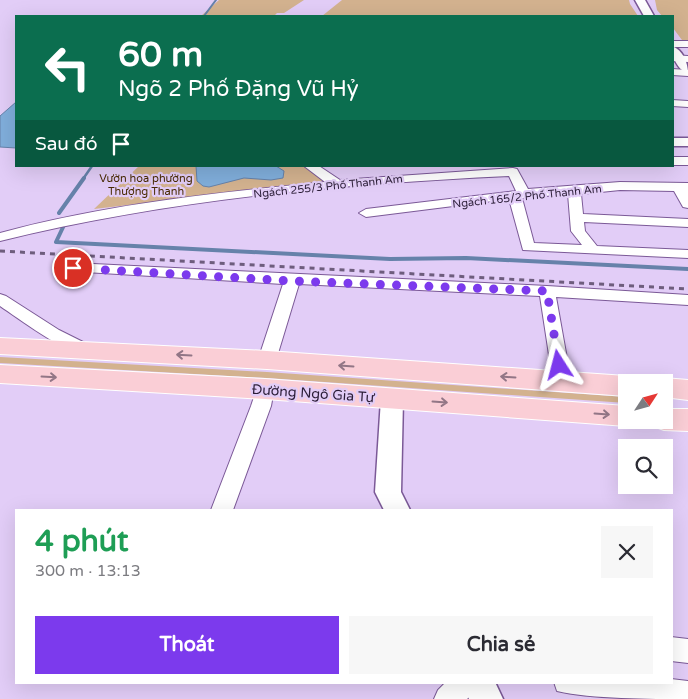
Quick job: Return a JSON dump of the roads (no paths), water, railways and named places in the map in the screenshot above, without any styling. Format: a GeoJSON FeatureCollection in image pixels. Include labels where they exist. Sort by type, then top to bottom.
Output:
{"type":"FeatureCollection","features":[{"type":"Feature","properties":{"kind":"main road"},"geometry":{"type":"LineString","coordinates":[[0,346],[267,360],[618,385]]}},
{"type":"Feature","properties":{"kind":"main road","name":"Đường Ngô Gia Tự"},"geometry":{"type":"LineString","coordinates":[[0,374],[264,389],[618,415]]}},
{"type":"Feature","properties":{"kind":"main road"},"geometry":{"type":"LineString","coordinates":[[673,389],[688,390]]}},
{"type":"Feature","properties":{"kind":"main road"},"geometry":{"type":"LineString","coordinates":[[673,419],[688,420]]}},
{"type":"Feature","properties":{"kind":"street"},"geometry":{"type":"LineString","coordinates":[[640,0],[648,15]]}},
{"type":"Feature","properties":{"kind":"street"},"geometry":{"type":"LineString","coordinates":[[674,44],[688,44]]}},
{"type":"Feature","properties":{"kind":"street"},"geometry":{"type":"LineString","coordinates":[[678,56],[688,72]]}},
{"type":"Feature","properties":{"kind":"street"},"geometry":{"type":"LineString","coordinates":[[674,72],[688,72]]}},
{"type":"Feature","properties":{"kind":"street"},"geometry":{"type":"LineString","coordinates":[[674,103],[688,104]]}},
{"type":"Feature","properties":{"kind":"street"},"geometry":{"type":"LineString","coordinates":[[674,142],[688,142]]}},
{"type":"Feature","properties":{"kind":"street"},"geometry":{"type":"LineString","coordinates":[[674,161],[688,161]]}},
{"type":"Feature","properties":{"kind":"street"},"geometry":{"type":"LineString","coordinates":[[311,167],[335,184]]}},
{"type":"Feature","properties":{"kind":"street","name":"Ngách 255/3 Phố Thanh Am"},"geometry":{"type":"LineString","coordinates":[[0,237],[42,224],[119,210],[466,170],[513,172],[520,195]]}},
{"type":"Feature","properties":{"kind":"street","name":"Ngách 165/2 Phố Thanh Am"},"geometry":{"type":"LineString","coordinates":[[366,213],[578,189],[620,186],[683,187]]}},
{"type":"Feature","properties":{"kind":"street"},"geometry":{"type":"LineString","coordinates":[[683,187],[688,204]]}},
{"type":"Feature","properties":{"kind":"street"},"geometry":{"type":"LineString","coordinates":[[578,189],[574,193],[578,231],[593,250]]}},
{"type":"Feature","properties":{"kind":"street"},"geometry":{"type":"LineString","coordinates":[[520,195],[528,247],[688,254]]}},
{"type":"Feature","properties":{"kind":"street"},"geometry":{"type":"LineString","coordinates":[[576,218],[688,223]]}},
{"type":"Feature","properties":{"kind":"street"},"geometry":{"type":"LineString","coordinates":[[73,268],[292,281],[547,291],[688,300]]}},
{"type":"Feature","properties":{"kind":"street"},"geometry":{"type":"LineString","coordinates":[[267,360],[292,281]]}},
{"type":"Feature","properties":{"kind":"street"},"geometry":{"type":"LineString","coordinates":[[547,291],[562,381]]}},
{"type":"Feature","properties":{"kind":"street"},"geometry":{"type":"LineString","coordinates":[[0,299],[53,334],[85,350]]}},
{"type":"Feature","properties":{"kind":"street"},"geometry":{"type":"LineString","coordinates":[[222,509],[262,406],[264,389]]}},
{"type":"Feature","properties":{"kind":"street"},"geometry":{"type":"LineString","coordinates":[[392,399],[388,492],[396,509]]}},
{"type":"Feature","properties":{"kind":"street"},"geometry":{"type":"LineString","coordinates":[[673,649],[688,651]]}},
{"type":"Feature","properties":{"kind":"street"},"geometry":{"type":"LineString","coordinates":[[448,699],[464,684]]}},
{"type":"Feature","properties":{"kind":"street"},"geometry":{"type":"LineString","coordinates":[[479,684],[486,699]]}},
{"type":"Feature","properties":{"kind":"street"},"geometry":{"type":"LineString","coordinates":[[586,684],[688,694]]}},
{"type":"Feature","properties":{"kind":"water"},"geometry":{"type":"Polygon","coordinates":[[[15,103],[15,148],[0,147],[0,116],[15,103]]]}},
{"type":"Feature","properties":{"kind":"water"},"geometry":{"type":"Polygon","coordinates":[[[196,167],[278,167],[284,171],[283,178],[271,180],[244,178],[209,187],[203,186],[197,181],[196,167]]]}},
{"type":"Feature","properties":{"kind":"waterway"},"geometry":{"type":"LineString","coordinates":[[205,15],[216,0]]}},
{"type":"Feature","properties":{"kind":"waterway"},"geometry":{"type":"LineString","coordinates":[[83,179],[91,167]]}},
{"type":"Feature","properties":{"kind":"waterway"},"geometry":{"type":"LineString","coordinates":[[59,213],[84,178]]}},
{"type":"Feature","properties":{"kind":"waterway"},"geometry":{"type":"LineString","coordinates":[[65,223],[56,242],[390,259],[466,258],[688,269]]}},
{"type":"Feature","properties":{"kind":"railway"},"geometry":{"type":"LineString","coordinates":[[0,251],[688,289]]}},
{"type":"Feature","properties":{"kind":"park label","name":"Vườn hoa phường Thượng Thanh"},"geometry":{"type":"Point","coordinates":[146,184]}}]}
